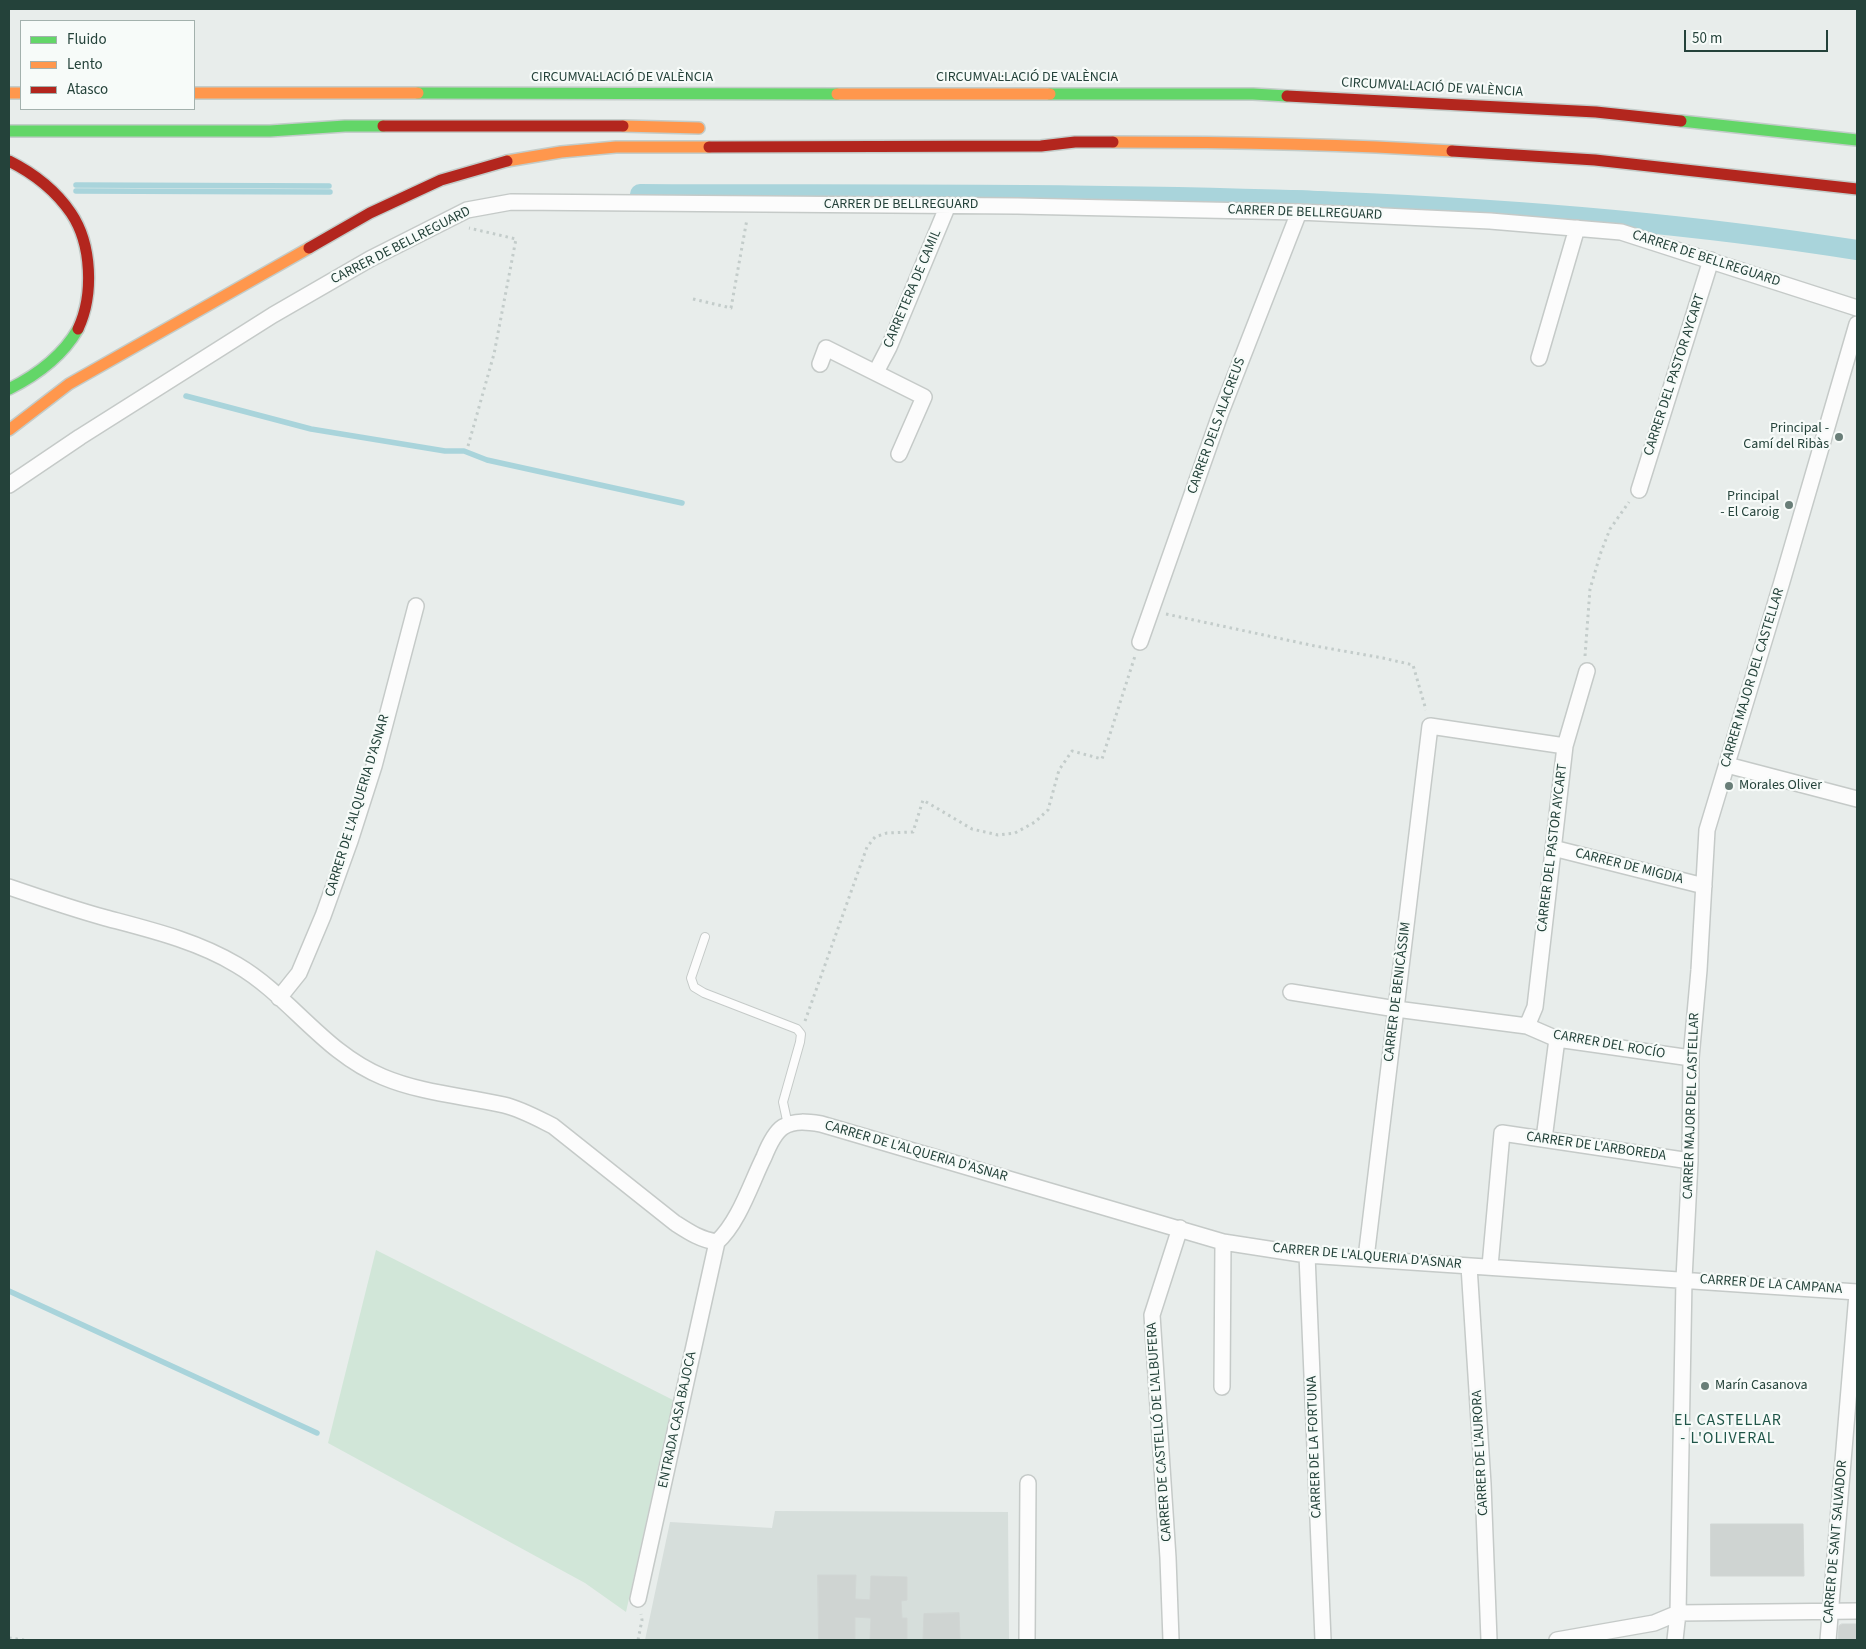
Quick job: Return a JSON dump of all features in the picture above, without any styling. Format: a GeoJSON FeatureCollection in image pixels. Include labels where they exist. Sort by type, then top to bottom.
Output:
{"type":"FeatureCollection","features":[{"type":"Feature","properties":{"kind":"highway","name":"CIRCUMVAL·LACIÓ DE VALÈNCIA"},"geometry":{"type":"LineString","coordinates":[[195,93],[1253,94],[1596,112],[1857,140]]}},
{"type":"Feature","properties":{"kind":"highway"},"geometry":{"type":"LineString","coordinates":[[9,131],[270,131],[345,126],[605,126],[714,129]]}},
{"type":"Feature","properties":{"kind":"highway"},"geometry":{"type":"LineString","coordinates":[[942,135],[1041,137],[1075,142]]}},
{"type":"Feature","properties":{"kind":"highway"},"geometry":{"type":"LineString","coordinates":[[9,430],[69,384],[370,213],[441,180],[514,159],[561,152],[616,147],[1041,146],[1075,142],[1246,142],[1353,145],[1595,160],[1857,189]]}},
{"type":"Feature","properties":{"kind":"highway"},"geometry":{"type":"LineString","coordinates":[[9,161],[40,181],[58,198],[76,220],[89,272],[79,326],[64,349],[44,368],[23,383],[9,389]]}},
{"type":"Feature","properties":{"kind":"street","name":"CARRER DE BELLREGUARD"},"geometry":{"type":"LineString","coordinates":[[9,485],[160,387],[370,258],[467,210],[511,202],[948,205],[1299,212],[1490,221],[1621,232],[1857,308]]}},
{"type":"Feature","properties":{"kind":"street","name":"CARRETERA DE CAMIL"},"geometry":{"type":"LineString","coordinates":[[876,372],[889,347],[948,205]]}},
{"type":"Feature","properties":{"kind":"street","name":"CARRER DELS ALACREUS"},"geometry":{"type":"LineString","coordinates":[[1140,642],[1221,412],[1299,212]]}},
{"type":"Feature","properties":{"kind":"street"},"geometry":{"type":"LineString","coordinates":[[1539,358],[1576,228]]}},
{"type":"Feature","properties":{"kind":"street","name":"CARRER DEL PASTOR AYCART"},"geometry":{"type":"LineString","coordinates":[[1638,490],[1711,260]]}},
{"type":"Feature","properties":{"kind":"street","name":"CARRER MAJOR DEL CASTELLAR"},"geometry":{"type":"LineString","coordinates":[[1675,1640],[1678,1613],[1684,1279],[1690,1161],[1691,1058],[1699,970],[1707,830],[1857,324]]}},
{"type":"Feature","properties":{"kind":"street"},"geometry":{"type":"LineString","coordinates":[[820,364],[826,348],[924,397],[899,454]]}},
{"type":"Feature","properties":{"kind":"street","name":"CARRER DE L'ALQUERIA D'ASNAR"},"geometry":{"type":"LineString","coordinates":[[279,998],[299,973],[323,916],[350,841],[374,766],[416,606]]}},
{"type":"Feature","properties":{"kind":"street","name":"CARRER DEL PASTOR AYCART"},"geometry":{"type":"LineString","coordinates":[[1527,1026],[1535,1007],[1565,746],[1587,671]]}},
{"type":"Feature","properties":{"kind":"street"},"geometry":{"type":"LineString","coordinates":[[1430,726],[1565,746]]}},
{"type":"Feature","properties":{"kind":"street","name":"CARRER DE BENICÀSSIM"},"geometry":{"type":"LineString","coordinates":[[1366,1258],[1430,726]]}},
{"type":"Feature","properties":{"kind":"street"},"geometry":{"type":"LineString","coordinates":[[1727,764],[1857,800]]}},
{"type":"Feature","properties":{"kind":"street","name":"CARRER DE MIGDIA"},"geometry":{"type":"LineString","coordinates":[[1553,848],[1704,886]]}},
{"type":"Feature","properties":{"kind":"street"},"geometry":{"type":"LineString","coordinates":[[9,887],[45,900],[169,935],[217,954],[259,979],[310,1028],[347,1058],[382,1077],[412,1087],[506,1106],[553,1126],[675,1223],[692,1234],[707,1240],[717,1242],[723,1236],[739,1210],[770,1144],[782,1128],[788,1125]]}},
{"type":"Feature","properties":{"kind":"street","name":"CARRER DEL ROCÍO"},"geometry":{"type":"LineString","coordinates":[[1291,992],[1396,1009],[1527,1026],[1557,1039],[1691,1058]]}},
{"type":"Feature","properties":{"kind":"street"},"geometry":{"type":"LineString","coordinates":[[1544,1139],[1557,1039]]}},
{"type":"Feature","properties":{"kind":"street","name":"CARRER DE L'ALQUERIA D'ASNAR"},"geometry":{"type":"LineString","coordinates":[[788,1125],[805,1121],[821,1124],[1223,1242],[1307,1255],[1684,1279]]}},
{"type":"Feature","properties":{"kind":"street","name":"CARRER DE L'ARBOREDA"},"geometry":{"type":"LineString","coordinates":[[1490,1266],[1502,1133],[1690,1161]]}},
{"type":"Feature","properties":{"kind":"street","name":"CARRER DE CASTELLÓ DE L'ALBUFERA"},"geometry":{"type":"LineString","coordinates":[[1171,1640],[1168,1558],[1152,1315],[1180,1228]]}},
{"type":"Feature","properties":{"kind":"street","name":"ENTRADA CASA BAJOCA"},"geometry":{"type":"LineString","coordinates":[[638,1599],[717,1242]]}},
{"type":"Feature","properties":{"kind":"street"},"geometry":{"type":"LineString","coordinates":[[1222,1387],[1223,1242]]}},
{"type":"Feature","properties":{"kind":"street","name":"CARRER DE LA FORTUNA"},"geometry":{"type":"LineString","coordinates":[[1307,1255],[1323,1640]]}},
{"type":"Feature","properties":{"kind":"street","name":"CARRER DE L'AURORA"},"geometry":{"type":"LineString","coordinates":[[1469,1266],[1483,1484],[1489,1640]]}},
{"type":"Feature","properties":{"kind":"street","name":"CARRER DE LA CAMPANA"},"geometry":{"type":"LineString","coordinates":[[1684,1279],[1857,1293]]}},
{"type":"Feature","properties":{"kind":"street","name":"CARRER DE SANT SALVADOR"},"geometry":{"type":"LineString","coordinates":[[1828,1640],[1857,1293]]}},
{"type":"Feature","properties":{"kind":"street"},"geometry":{"type":"LineString","coordinates":[[1027,1640],[1028,1483]]}},
{"type":"Feature","properties":{"kind":"street"},"geometry":{"type":"LineString","coordinates":[[1557,1640],[1654,1623],[1678,1613],[1857,1611]]}},
{"type":"Feature","properties":{"kind":"lane"},"geometry":{"type":"LineString","coordinates":[[705,937],[690,978],[694,988],[796,1029],[801,1034],[783,1102],[788,1125]]}},
{"type":"Feature","properties":{"kind":"path"},"geometry":{"type":"LineString","coordinates":[[693,299],[731,308],[749,203]]}},
{"type":"Feature","properties":{"kind":"path"},"geometry":{"type":"LineString","coordinates":[[444,222],[516,239],[494,354],[468,446]]}},
{"type":"Feature","properties":{"kind":"path"},"geometry":{"type":"LineString","coordinates":[[1587,671],[1584,654],[1590,589],[1610,529],[1638,490]]}},
{"type":"Feature","properties":{"kind":"path"},"geometry":{"type":"LineString","coordinates":[[1151,610],[1412,665],[1430,726]]}},
{"type":"Feature","properties":{"kind":"path"},"geometry":{"type":"LineString","coordinates":[[801,1034],[867,847],[875,837],[887,833],[913,832],[924,800],[972,829],[998,835],[1015,833],[1035,822],[1048,810],[1060,770],[1072,751],[1102,759],[1140,642]]}},
{"type":"Feature","properties":{"kind":"path"},"geometry":{"type":"LineString","coordinates":[[638,1599],[642,1620],[638,1640]]}},
{"type":"Feature","properties":{"kind":"path"},"geometry":{"type":"LineString","coordinates":[[9,1638],[24,1640]]}},
{"type":"Feature","properties":{"kind":"shaded area"},"geometry":{"type":"Polygon","coordinates":[[[775,1511],[1008,1512],[1009,1640],[645,1640],[670,1522],[772,1528],[775,1511]]]}},
{"type":"Feature","properties":{"kind":"green space"},"geometry":{"type":"Polygon","coordinates":[[[376,1250],[673,1400],[626,1612],[585,1583],[328,1443],[376,1250]]]}},
{"type":"Feature","properties":{"kind":"building"},"geometry":{"type":"Polygon","coordinates":[[[1711,1524],[1803,1524],[1804,1576],[1711,1576],[1711,1524]]]}},
{"type":"Feature","properties":{"kind":"building"},"geometry":{"type":"Polygon","coordinates":[[[818,1575],[856,1575],[855,1599],[870,1600],[871,1576],[907,1577],[907,1600],[901,1601],[902,1618],[907,1618],[907,1640],[870,1640],[871,1618],[855,1617],[855,1640],[819,1640],[818,1575]]]}},
{"type":"Feature","properties":{"kind":"building"},"geometry":{"type":"Polygon","coordinates":[[[959,1613],[960,1640],[923,1640],[924,1614],[959,1613]]]}},
{"type":"Feature","properties":{"kind":"building"},"geometry":{"type":"Polygon","coordinates":[[[1842,1624],[1857,1624],[1857,1640],[1838,1640],[1839,1626],[1842,1624]]]}},
{"type":"Feature","properties":{"kind":"waterway"},"geometry":{"type":"LineString","coordinates":[[76,185],[329,186]]}},
{"type":"Feature","properties":{"kind":"waterway"},"geometry":{"type":"LineString","coordinates":[[640,188],[1301,193],[1474,203],[1672,219],[1857,244]]}},
{"type":"Feature","properties":{"kind":"waterway"},"geometry":{"type":"LineString","coordinates":[[76,191],[330,192]]}},
{"type":"Feature","properties":{"kind":"waterway"},"geometry":{"type":"LineString","coordinates":[[640,194],[1097,196],[1250,199],[1402,205],[1554,215],[1706,229],[1857,250]]}},
{"type":"Feature","properties":{"kind":"waterway"},"geometry":{"type":"LineString","coordinates":[[186,396],[311,429],[445,451],[464,451],[487,460],[682,503]]}},
{"type":"Feature","properties":{"kind":"waterway"},"geometry":{"type":"LineString","coordinates":[[9,1291],[317,1433]]}},
{"type":"Feature","properties":{"kind":"traffic: fast"},"geometry":{"type":"LineString","coordinates":[[418,93],[837,94]]}},
{"type":"Feature","properties":{"kind":"traffic: fast"},"geometry":{"type":"LineString","coordinates":[[1050,94],[1253,94],[1287,96]]}},
{"type":"Feature","properties":{"kind":"traffic: fast"},"geometry":{"type":"LineString","coordinates":[[1681,121],[1857,140]]}},
{"type":"Feature","properties":{"kind":"traffic: fast"},"geometry":{"type":"LineString","coordinates":[[9,131],[270,131],[345,126],[383,126]]}},
{"type":"Feature","properties":{"kind":"traffic: fast"},"geometry":{"type":"LineString","coordinates":[[9,389],[29,378],[57,357],[78,329]]}},
{"type":"Feature","properties":{"kind":"traffic: slow"},"geometry":{"type":"LineString","coordinates":[[9,93],[20,93]]}},
{"type":"Feature","properties":{"kind":"traffic: slow"},"geometry":{"type":"LineString","coordinates":[[195,93],[418,93]]}},
{"type":"Feature","properties":{"kind":"traffic: slow"},"geometry":{"type":"LineString","coordinates":[[837,94],[1050,94]]}},
{"type":"Feature","properties":{"kind":"traffic: slow"},"geometry":{"type":"LineString","coordinates":[[623,126],[699,128]]}},
{"type":"Feature","properties":{"kind":"traffic: slow"},"geometry":{"type":"LineString","coordinates":[[1113,142],[1282,144],[1452,151]]}},
{"type":"Feature","properties":{"kind":"traffic: slow"},"geometry":{"type":"LineString","coordinates":[[507,161],[561,152],[616,147],[709,147]]}},
{"type":"Feature","properties":{"kind":"traffic: slow"},"geometry":{"type":"LineString","coordinates":[[9,430],[69,384],[309,248]]}},
{"type":"Feature","properties":{"kind":"traffic: jam"},"geometry":{"type":"LineString","coordinates":[[1287,96],[1596,112],[1681,121]]}},
{"type":"Feature","properties":{"kind":"traffic: jam"},"geometry":{"type":"LineString","coordinates":[[383,126],[623,126]]}},
{"type":"Feature","properties":{"kind":"traffic: jam"},"geometry":{"type":"LineString","coordinates":[[709,147],[1041,146],[1075,142],[1113,142]]}},
{"type":"Feature","properties":{"kind":"traffic: jam"},"geometry":{"type":"LineString","coordinates":[[1452,151],[1595,160],[1857,189]]}},
{"type":"Feature","properties":{"kind":"traffic: jam"},"geometry":{"type":"LineString","coordinates":[[9,161],[27,171],[51,190],[65,205],[78,225],[87,254],[88,270],[87,301],[78,329]]}},
{"type":"Feature","properties":{"kind":"traffic: jam"},"geometry":{"type":"LineString","coordinates":[[309,248],[370,213],[441,180],[507,161]]}},
{"type":"Feature","properties":{"kind":"place","name":"Principal - Camí del Ribàs"},"geometry":{"type":"Point","coordinates":[1839,437]}},
{"type":"Feature","properties":{"kind":"place","name":"Principal - El Caroig"},"geometry":{"type":"Point","coordinates":[1789,505]}},
{"type":"Feature","properties":{"kind":"place","name":"Morales Oliver"},"geometry":{"type":"Point","coordinates":[1729,786]}},
{"type":"Feature","properties":{"kind":"place","name":"Marín Casanova"},"geometry":{"type":"Point","coordinates":[1705,1386]}},
{"type":"Feature","properties":{"kind":"district","name":"EL CASTELLAR - L'OLIVERAL"},"geometry":{"type":"Point","coordinates":[1728,1430]}}]}
